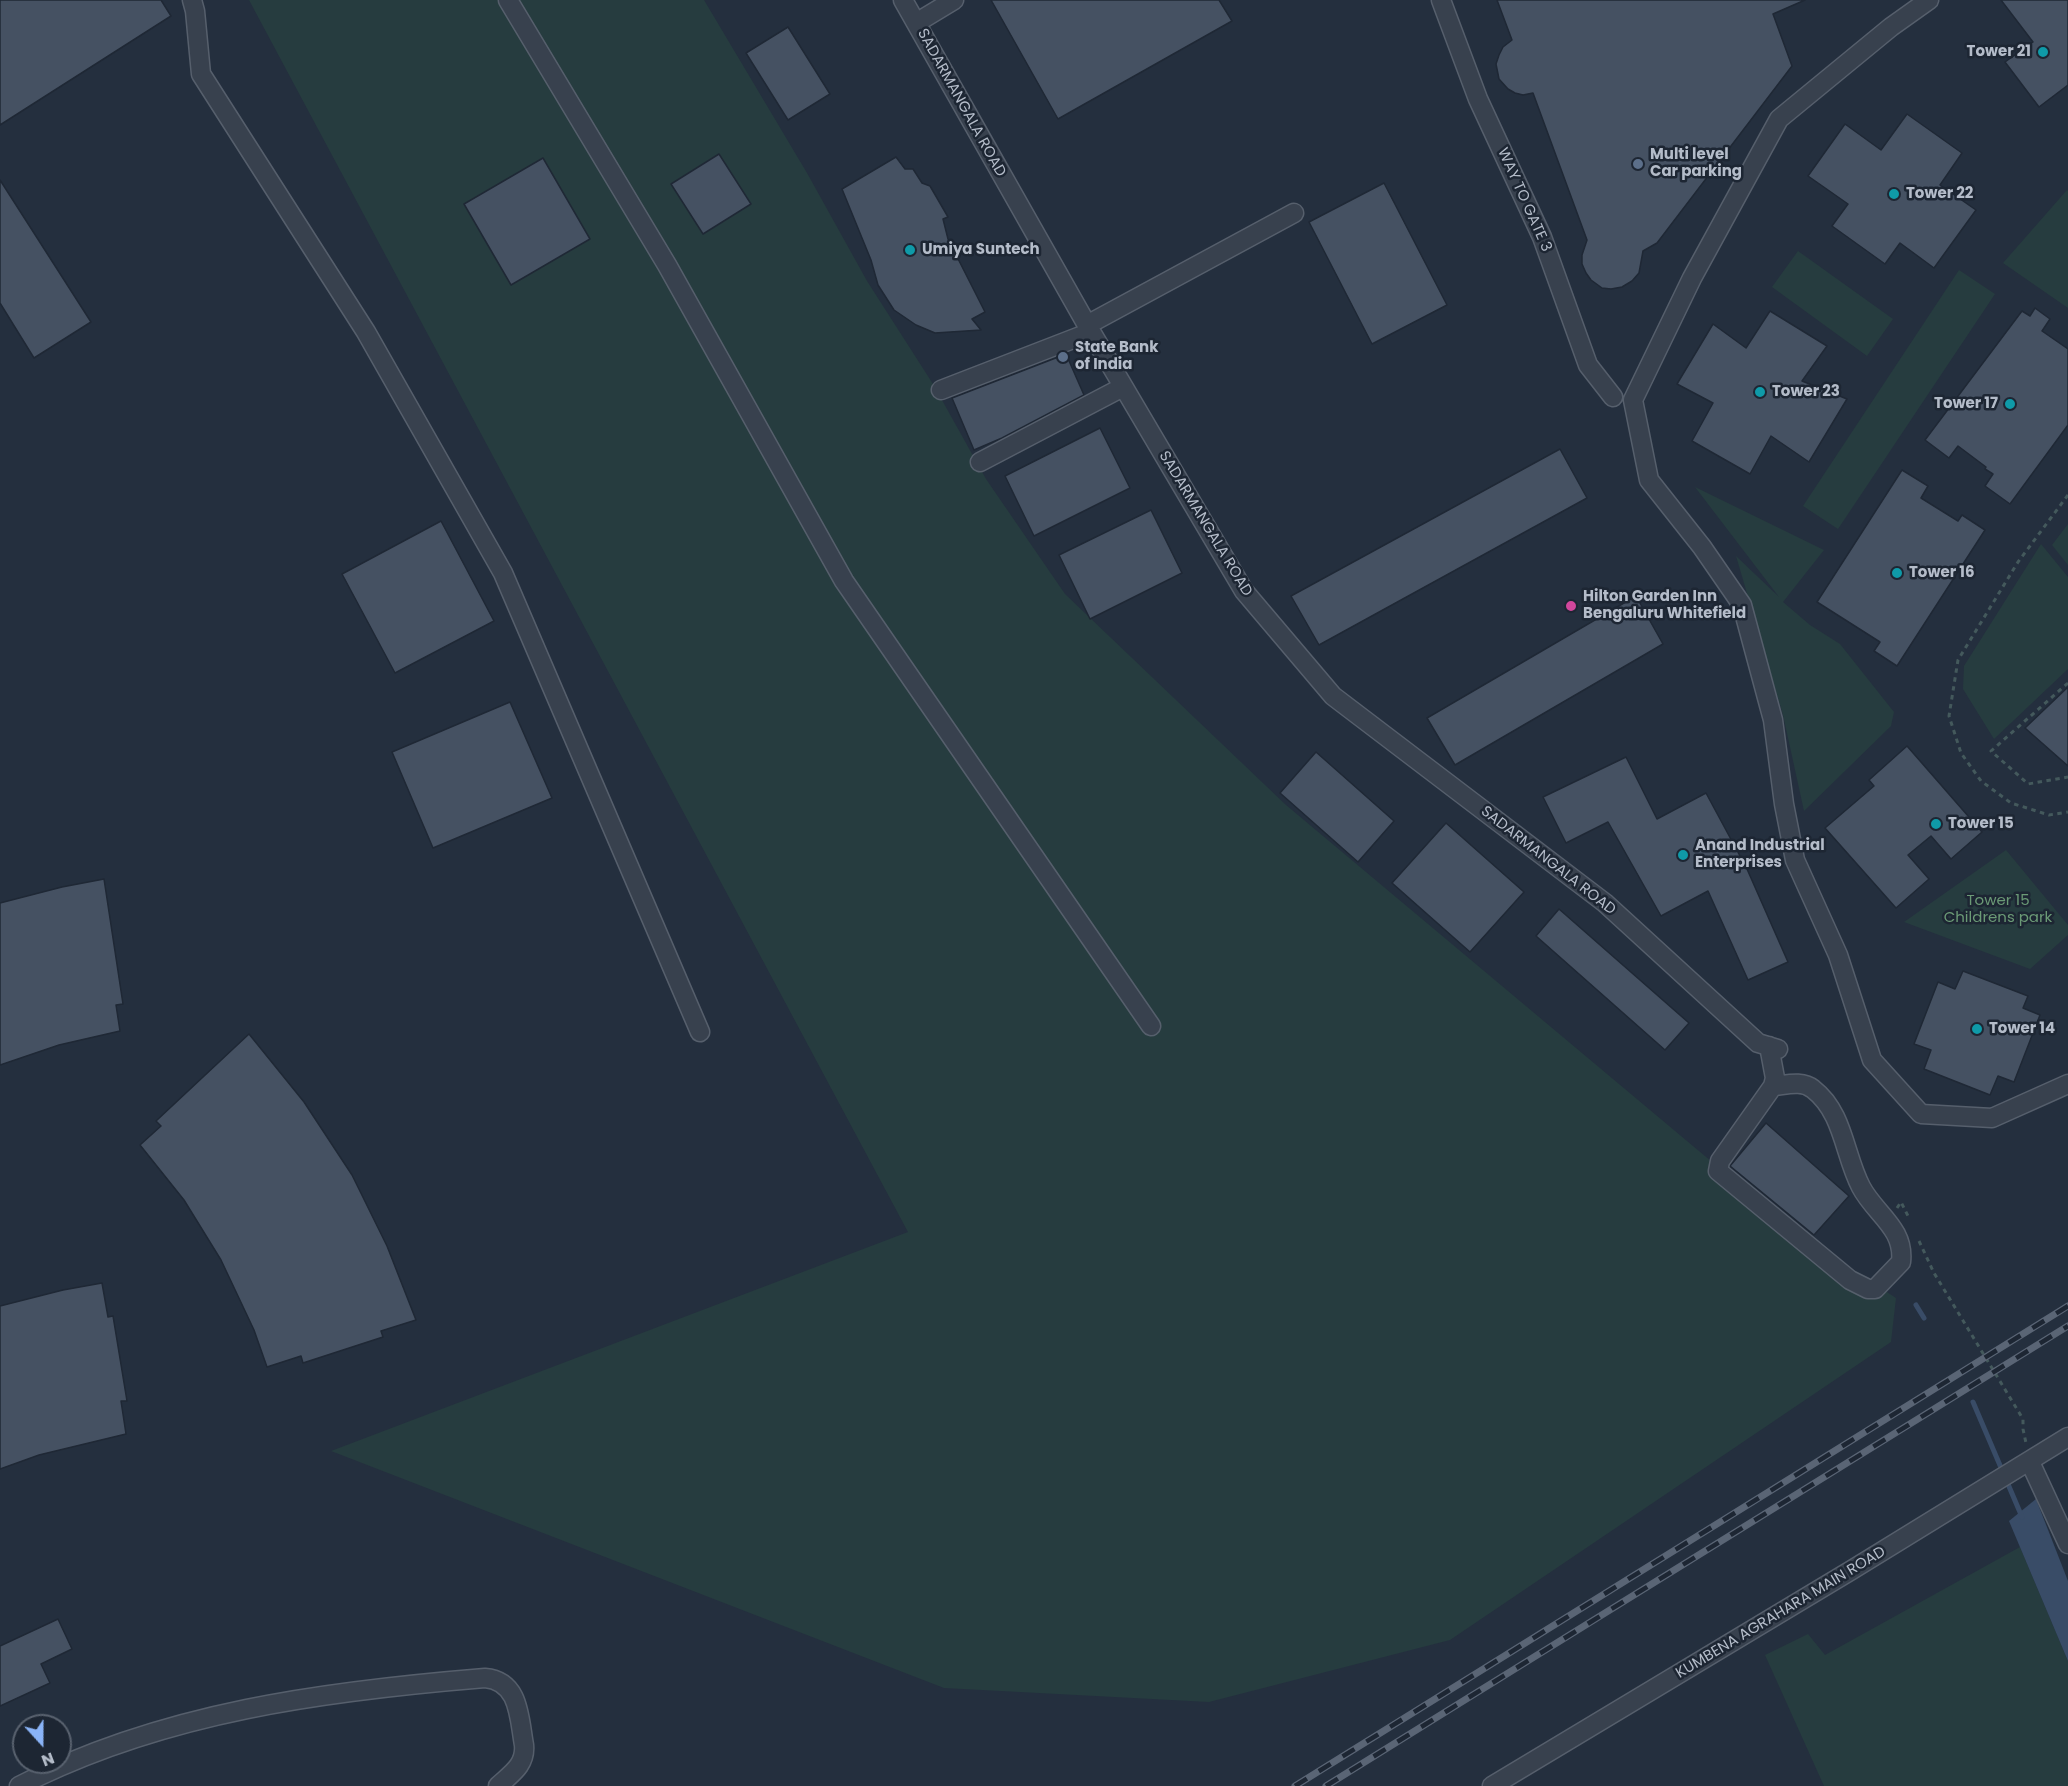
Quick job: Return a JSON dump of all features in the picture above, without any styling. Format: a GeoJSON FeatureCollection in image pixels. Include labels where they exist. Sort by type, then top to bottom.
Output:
{"type":"FeatureCollection","features":[{"type":"Feature","properties":{"kind":"street"},"geometry":{"type":"LineString","coordinates":[[192,0],[201,74],[366,332],[503,573],[700,1032]]}},
{"type":"Feature","properties":{"kind":"street"},"geometry":{"type":"LineString","coordinates":[[508,0],[667,265],[844,581],[1151,1026]]}},
{"type":"Feature","properties":{"kind":"street","name":"SADARMANGALA ROAD"},"geometry":{"type":"LineString","coordinates":[[903,0],[1123,387],[1244,591],[1334,696],[1605,903],[1758,1043],[1773,1047],[1775,1078],[1773,1086]]}},
{"type":"Feature","properties":{"kind":"street"},"geometry":{"type":"LineString","coordinates":[[916,23],[954,0]]}},
{"type":"Feature","properties":{"kind":"street","name":"WAY TO GATE 3"},"geometry":{"type":"LineString","coordinates":[[1441,0],[1478,99],[1542,237],[1588,365],[1613,397]]}},
{"type":"Feature","properties":{"kind":"street"},"geometry":{"type":"LineString","coordinates":[[1929,0],[1891,27],[1779,119],[1692,278],[1633,400],[1649,480],[1702,547],[1742,605],[1773,720],[1784,804],[1795,860],[1838,955],[1872,1060],[1921,1114],[1992,1118],[2068,1084]]}},
{"type":"Feature","properties":{"kind":"street"},"geometry":{"type":"LineString","coordinates":[[941,390],[1089,328],[1294,213]]}},
{"type":"Feature","properties":{"kind":"street"},"geometry":{"type":"LineString","coordinates":[[980,462],[1123,387]]}},
{"type":"Feature","properties":{"kind":"street"},"geometry":{"type":"LineString","coordinates":[[1798,1083],[1811,1087],[1832,1109],[1861,1189],[1893,1226],[1901,1246],[1901,1262],[1875,1289],[1868,1289],[1850,1280],[1718,1171],[1720,1161],[1773,1086],[1798,1083]]}},
{"type":"Feature","properties":{"kind":"street","name":"KUMBENA AGRAHARA MAIN ROAD"},"geometry":{"type":"LineString","coordinates":[[1502,1783],[2068,1437]]}},
{"type":"Feature","properties":{"kind":"street"},"geometry":{"type":"LineString","coordinates":[[2022,1467],[2068,1544]]}},
{"type":"Feature","properties":{"kind":"street"},"geometry":{"type":"LineString","coordinates":[[19,1786],[59,1766],[167,1728],[262,1706],[382,1687],[485,1678],[500,1681],[511,1692],[524,1745],[520,1766],[498,1786]]}},
{"type":"Feature","properties":{"kind":"path"},"geometry":{"type":"LineString","coordinates":[[2068,495],[2018,562],[1958,660],[1949,716],[1961,753],[1981,781],[2011,803],[2049,815],[2068,812]]}},
{"type":"Feature","properties":{"kind":"path"},"geometry":{"type":"LineString","coordinates":[[2068,683],[1991,751],[2028,784],[2068,777]]}},
{"type":"Feature","properties":{"kind":"path"},"geometry":{"type":"LineString","coordinates":[[1934,1273],[2023,1419]]}},
{"type":"Feature","properties":{"kind":"green space"},"geometry":{"type":"Polygon","coordinates":[[[249,0],[704,0],[807,173],[867,281],[933,384],[986,479],[1065,594],[1286,805],[1798,1234],[1896,1298],[1891,1342],[1450,1640],[1209,1702],[944,1688],[331,1451],[908,1232],[249,0]]]}},
{"type":"Feature","properties":{"kind":"green space"},"geometry":{"type":"Polygon","coordinates":[[[2068,191],[2068,308],[2003,263],[2068,191]]]}},
{"type":"Feature","properties":{"kind":"green space"},"geometry":{"type":"Polygon","coordinates":[[[1798,251],[1893,319],[1867,356],[1772,287],[1798,251]]]}},
{"type":"Feature","properties":{"kind":"green space"},"geometry":{"type":"Polygon","coordinates":[[[1959,270],[1995,294],[1838,529],[1803,506],[1959,270]]]}},
{"type":"Feature","properties":{"kind":"green space"},"geometry":{"type":"Polygon","coordinates":[[[1695,487],[1824,550],[1783,602],[1810,625],[1840,644],[1894,712],[1891,726],[1804,811],[1783,715],[1736,556],[1779,597],[1695,487]]]}},
{"type":"Feature","properties":{"kind":"green space"},"geometry":{"type":"Polygon","coordinates":[[[2068,524],[2068,565],[2052,545],[2068,524]]]}},
{"type":"Feature","properties":{"kind":"green space"},"geometry":{"type":"Polygon","coordinates":[[[2041,544],[2068,577],[2068,669],[1994,739],[1963,689],[1964,666],[2041,544]]]}},
{"type":"Feature","properties":{"kind":"green space","name":"Tower 15 Childrens park"},"geometry":{"type":"Polygon","coordinates":[[[2006,850],[2068,925],[2068,935],[2030,969],[1904,922],[2006,850]]]}},
{"type":"Feature","properties":{"kind":"green space"},"geometry":{"type":"Polygon","coordinates":[[[2020,1547],[2068,1661],[2068,1786],[1824,1786],[1765,1655],[1808,1634],[1825,1655],[2020,1547]]]}},
{"type":"Feature","properties":{"kind":"water"},"geometry":{"type":"Polygon","coordinates":[[[2036,1499],[2068,1581],[2068,1661],[2009,1521],[2036,1499]]]}},
{"type":"Feature","properties":{"kind":"building"},"geometry":{"type":"Polygon","coordinates":[[[0,0],[161,0],[171,16],[0,125],[0,0]]]}},
{"type":"Feature","properties":{"kind":"building"},"geometry":{"type":"Polygon","coordinates":[[[991,0],[1219,0],[1232,21],[1058,119],[991,0]]]}},
{"type":"Feature","properties":{"kind":"building","name":"Multi level Car parking"},"geometry":{"type":"Polygon","coordinates":[[[1497,0],[1805,0],[1773,14],[1792,66],[1657,243],[1643,251],[1639,273],[1622,287],[1602,288],[1586,273],[1582,264],[1582,255],[1587,240],[1533,93],[1523,95],[1515,93],[1499,79],[1496,64],[1499,55],[1503,47],[1512,40],[1497,0]]]}},
{"type":"Feature","properties":{"kind":"building","name":"Tower 21"},"geometry":{"type":"Polygon","coordinates":[[[2001,0],[2068,0],[2068,85],[2039,107],[2005,62],[2033,42],[2001,0]]]}},
{"type":"Feature","properties":{"kind":"building"},"geometry":{"type":"Polygon","coordinates":[[[788,27],[830,94],[788,120],[746,53],[788,27]]]}},
{"type":"Feature","properties":{"kind":"building","name":"Tower 22"},"geometry":{"type":"Polygon","coordinates":[[[1907,114],[1962,153],[1940,185],[1976,210],[1934,268],[1900,243],[1885,264],[1832,226],[1848,204],[1808,176],[1845,124],[1881,150],[1907,114]]]}},
{"type":"Feature","properties":{"kind":"building"},"geometry":{"type":"Polygon","coordinates":[[[719,154],[751,204],[703,234],[671,184],[719,154]]]}},
{"type":"Feature","properties":{"kind":"building","name":"Umiya Suntech"},"geometry":{"type":"Polygon","coordinates":[[[896,157],[905,169],[913,169],[922,183],[930,186],[948,217],[943,219],[948,239],[985,312],[972,319],[981,330],[935,333],[916,325],[894,310],[878,285],[871,260],[842,189],[896,157]]]}},
{"type":"Feature","properties":{"kind":"building"},"geometry":{"type":"Polygon","coordinates":[[[543,158],[590,239],[511,285],[464,204],[543,158]]]}},
{"type":"Feature","properties":{"kind":"building"},"geometry":{"type":"Polygon","coordinates":[[[0,180],[91,322],[34,358],[0,303],[0,180]]]}},
{"type":"Feature","properties":{"kind":"building"},"geometry":{"type":"Polygon","coordinates":[[[1384,183],[1447,305],[1372,344],[1309,222],[1384,183]]]}},
{"type":"Feature","properties":{"kind":"building","name":"Tower 17"},"geometry":{"type":"Polygon","coordinates":[[[2035,308],[2050,319],[2042,331],[2068,349],[2068,425],[2010,504],[1985,486],[1993,474],[1985,469],[1986,467],[1958,446],[1949,458],[1925,440],[2022,311],[2030,316],[2035,308]]]}},
{"type":"Feature","properties":{"kind":"building","name":"Tower 23"},"geometry":{"type":"Polygon","coordinates":[[[1770,311],[1827,346],[1802,381],[1847,399],[1809,462],[1771,436],[1750,474],[1692,441],[1713,403],[1677,384],[1713,324],[1746,348],[1770,311]]]}},
{"type":"Feature","properties":{"kind":"building"},"geometry":{"type":"Polygon","coordinates":[[[1066,354],[1084,395],[974,450],[952,398],[1066,354]]]}},
{"type":"Feature","properties":{"kind":"building"},"geometry":{"type":"Polygon","coordinates":[[[1100,428],[1130,488],[1034,536],[1005,476],[1100,428]]]}},
{"type":"Feature","properties":{"kind":"building"},"geometry":{"type":"Polygon","coordinates":[[[1560,449],[1587,498],[1319,645],[1291,596],[1560,449]]]}},
{"type":"Feature","properties":{"kind":"building","name":"Tower 16"},"geometry":{"type":"Polygon","coordinates":[[[1902,470],[1928,486],[1921,498],[1958,521],[1962,515],[1985,530],[1897,666],[1874,651],[1880,642],[1817,602],[1902,470]]]}},
{"type":"Feature","properties":{"kind":"building"},"geometry":{"type":"Polygon","coordinates":[[[1151,510],[1182,573],[1090,619],[1059,555],[1151,510]]]}},
{"type":"Feature","properties":{"kind":"building"},"geometry":{"type":"Polygon","coordinates":[[[441,521],[494,621],[395,673],[342,574],[441,521]]]}},
{"type":"Feature","properties":{"kind":"building"},"geometry":{"type":"Polygon","coordinates":[[[1636,596],[1663,644],[1455,765],[1427,718],[1636,596]]]}},
{"type":"Feature","properties":{"kind":"building"},"geometry":{"type":"Polygon","coordinates":[[[2068,687],[2068,766],[2025,728],[2068,687]]]}},
{"type":"Feature","properties":{"kind":"building"},"geometry":{"type":"Polygon","coordinates":[[[510,702],[552,798],[433,848],[392,752],[510,702]]]}},
{"type":"Feature","properties":{"kind":"building","name":"Tower 15"},"geometry":{"type":"Polygon","coordinates":[[[1907,746],[1982,832],[1951,859],[1931,836],[1908,855],[1929,879],[1896,908],[1825,828],[1874,786],[1869,780],[1907,746]]]}},
{"type":"Feature","properties":{"kind":"building"},"geometry":{"type":"Polygon","coordinates":[[[1316,752],[1394,821],[1358,862],[1280,793],[1316,752]]]}},
{"type":"Feature","properties":{"kind":"building"},"geometry":{"type":"Polygon","coordinates":[[[1626,757],[1657,819],[1706,793],[1747,869],[1788,962],[1748,980],[1708,891],[1661,916],[1608,822],[1566,843],[1543,797],[1626,757]]]}},
{"type":"Feature","properties":{"kind":"building"},"geometry":{"type":"Polygon","coordinates":[[[1446,823],[1524,892],[1470,952],[1392,883],[1446,823]]]}},
{"type":"Feature","properties":{"kind":"building"},"geometry":{"type":"Polygon","coordinates":[[[104,879],[123,1004],[116,1005],[120,1031],[59,1045],[0,1065],[0,903],[104,879]]]}},
{"type":"Feature","properties":{"kind":"building"},"geometry":{"type":"Polygon","coordinates":[[[1559,909],[1689,1023],[1665,1050],[1536,936],[1559,909]]]}},
{"type":"Feature","properties":{"kind":"building","name":"Tower 14"},"geometry":{"type":"Polygon","coordinates":[[[1963,971],[2028,996],[2023,1008],[2040,1015],[2014,1082],[1998,1076],[1990,1095],[1924,1069],[1931,1050],[1914,1044],[1938,982],[1955,989],[1963,971]]]}},
{"type":"Feature","properties":{"kind":"building"},"geometry":{"type":"Polygon","coordinates":[[[249,1034],[304,1102],[352,1175],[387,1246],[416,1320],[381,1331],[383,1337],[303,1363],[301,1356],[267,1367],[254,1330],[221,1260],[184,1200],[140,1145],[161,1126],[156,1121],[249,1034]]]}},
{"type":"Feature","properties":{"kind":"building"},"geometry":{"type":"Polygon","coordinates":[[[1766,1123],[1849,1196],[1814,1235],[1730,1166],[1766,1123]]]}},
{"type":"Feature","properties":{"kind":"building"},"geometry":{"type":"Polygon","coordinates":[[[102,1283],[108,1317],[113,1316],[127,1401],[121,1401],[126,1434],[39,1455],[0,1469],[0,1306],[102,1283]]]}},
{"type":"Feature","properties":{"kind":"building"},"geometry":{"type":"Polygon","coordinates":[[[58,1619],[72,1649],[41,1664],[50,1683],[0,1706],[0,1646],[58,1619]]]}},
{"type":"Feature","properties":{"kind":"waterway"},"geometry":{"type":"LineString","coordinates":[[1916,1305],[1924,1318]]}},
{"type":"Feature","properties":{"kind":"waterway"},"geometry":{"type":"LineString","coordinates":[[1973,1402],[2022,1517]]}},
{"type":"Feature","properties":{"kind":"railway"},"geometry":{"type":"LineString","coordinates":[[1295,1786],[2068,1306]]}},
{"type":"Feature","properties":{"kind":"railway"},"geometry":{"type":"LineString","coordinates":[[1326,1786],[2068,1326]]}},
{"type":"Feature","properties":{"kind":"place","name":"Tower 21"},"geometry":{"type":"Point","coordinates":[2043,52]}},
{"type":"Feature","properties":{"kind":"place","name":"Multi level Car parking"},"geometry":{"type":"Point","coordinates":[1638,164]}},
{"type":"Feature","properties":{"kind":"place","name":"Tower 22"},"geometry":{"type":"Point","coordinates":[1894,194]}},
{"type":"Feature","properties":{"kind":"place","name":"Umiya Suntech"},"geometry":{"type":"Point","coordinates":[910,250]}},
{"type":"Feature","properties":{"kind":"place","name":"State Bank of India"},"geometry":{"type":"Point","coordinates":[1063,357]}},
{"type":"Feature","properties":{"kind":"place","name":"Tower 23"},"geometry":{"type":"Point","coordinates":[1760,392]}},
{"type":"Feature","properties":{"kind":"place","name":"Tower 17"},"geometry":{"type":"Point","coordinates":[2010,404]}},
{"type":"Feature","properties":{"kind":"place","name":"Tower 16"},"geometry":{"type":"Point","coordinates":[1897,573]}},
{"type":"Feature","properties":{"kind":"place","name":"Hilton Garden Inn Bengaluru Whitefield"},"geometry":{"type":"Point","coordinates":[1571,606]}},
{"type":"Feature","properties":{"kind":"place","name":"Tower 15"},"geometry":{"type":"Point","coordinates":[1936,824]}},
{"type":"Feature","properties":{"kind":"place","name":"Anand Industrial Enterprises"},"geometry":{"type":"Point","coordinates":[1683,855]}},
{"type":"Feature","properties":{"kind":"place","name":"Tower 14"},"geometry":{"type":"Point","coordinates":[1977,1029]}}]}
